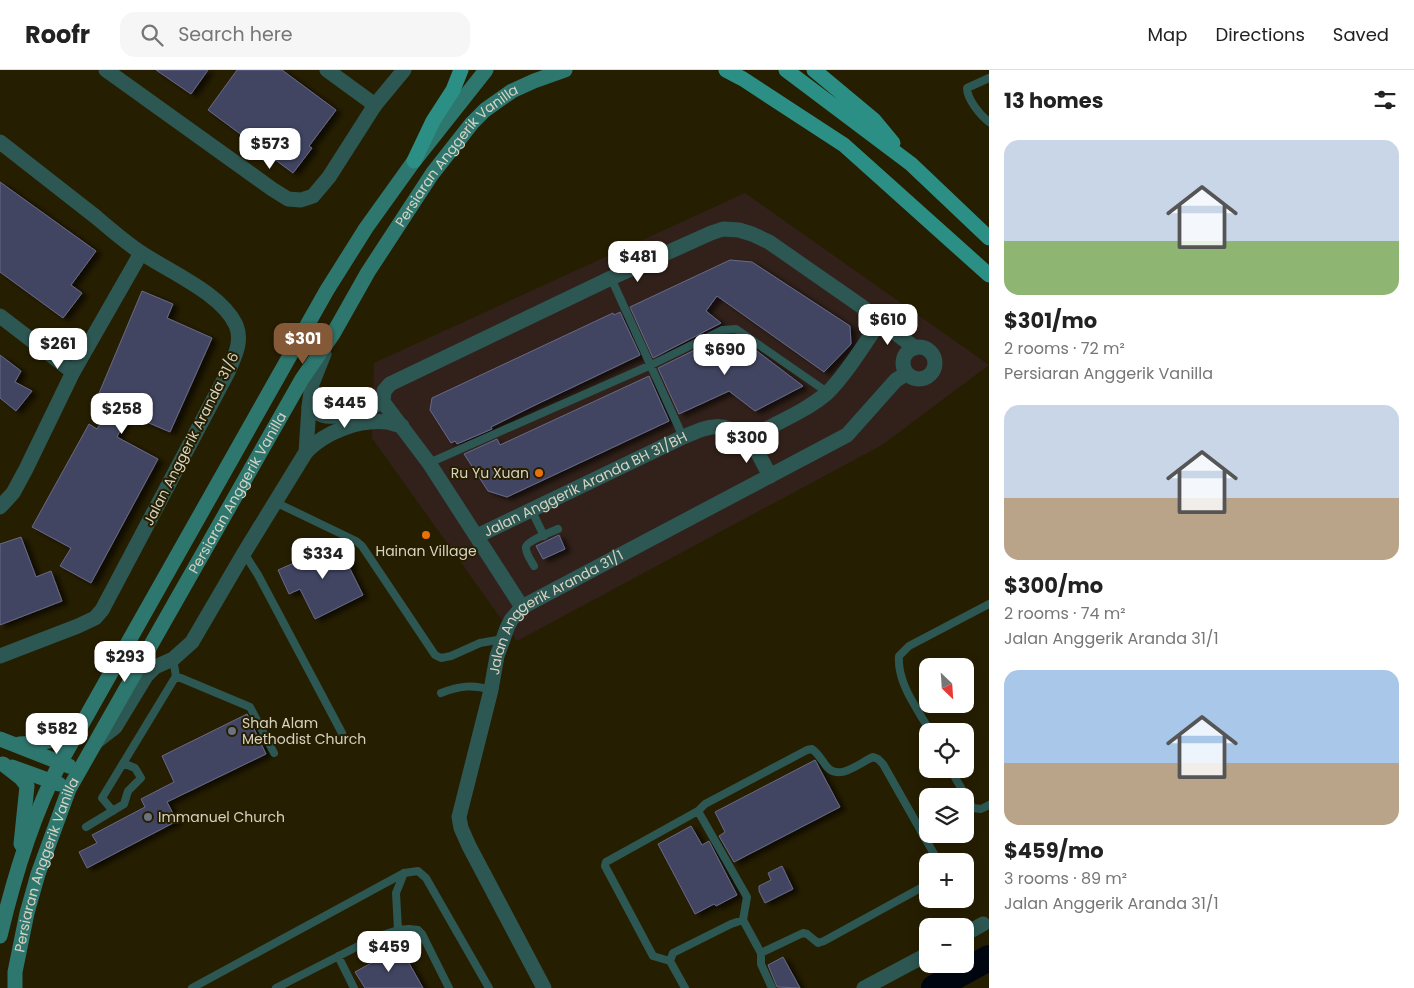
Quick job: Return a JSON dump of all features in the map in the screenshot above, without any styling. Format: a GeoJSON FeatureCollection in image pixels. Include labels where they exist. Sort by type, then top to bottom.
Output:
{"type":"FeatureCollection","features":[{"type":"Feature","properties":{"kind":"main road"},"geometry":{"type":"LineString","coordinates":[[414,161],[433,121],[453,90],[461,70]]}},
{"type":"Feature","properties":{"kind":"main road","name":"Persiaran Anggerik Vanilla"},"geometry":{"type":"LineString","coordinates":[[0,936],[18,865],[60,763],[327,290],[366,228],[414,161],[486,70]]}},
{"type":"Feature","properties":{"kind":"main road","name":"Persiaran Anggerik Vanilla"},"geometry":{"type":"LineString","coordinates":[[15,988],[16,972],[29,905],[38,874],[69,789],[302,379],[332,334],[368,272],[427,182],[472,123],[485,110],[512,91],[565,70]]}},
{"type":"Feature","properties":{"kind":"main road"},"geometry":{"type":"LineString","coordinates":[[726,70],[743,78],[844,145],[989,275]]}},
{"type":"Feature","properties":{"kind":"main road"},"geometry":{"type":"LineString","coordinates":[[786,70],[911,164]]}},
{"type":"Feature","properties":{"kind":"main road"},"geometry":{"type":"LineString","coordinates":[[814,70],[874,120],[911,164],[989,238]]}},
{"type":"Feature","properties":{"kind":"main road"},"geometry":{"type":"LineString","coordinates":[[6,742],[42,743],[53,741],[85,719]]}},
{"type":"Feature","properties":{"kind":"main road"},"geometry":{"type":"LineString","coordinates":[[6,742],[79,769]]}},
{"type":"Feature","properties":{"kind":"main road"},"geometry":{"type":"LineString","coordinates":[[2,763],[69,789]]}},
{"type":"Feature","properties":{"kind":"main road"},"geometry":{"type":"LineString","coordinates":[[2,763],[21,778],[27,786],[18,865]]}},
{"type":"Feature","properties":{"kind":"street"},"geometry":{"type":"LineString","coordinates":[[106,70],[228,159],[288,199],[301,200],[312,196],[329,176],[375,104],[404,70]]}},
{"type":"Feature","properties":{"kind":"street"},"geometry":{"type":"LineString","coordinates":[[327,70],[375,104]]}},
{"type":"Feature","properties":{"kind":"street","name":"Jalan Anggerik Aranda 31/6"},"geometry":{"type":"LineString","coordinates":[[0,142],[141,253],[176,272],[219,305],[235,324],[239,340],[237,350],[224,380],[102,610],[95,618],[78,626],[0,656]]}},
{"type":"Feature","properties":{"kind":"street"},"geometry":{"type":"LineString","coordinates":[[522,607],[429,463],[383,402],[384,391],[390,384],[611,278],[723,229],[739,230],[769,242],[861,306],[915,348]]}},
{"type":"Feature","properties":{"kind":"street"},"geometry":{"type":"LineString","coordinates":[[0,507],[13,493],[73,372],[141,253]]}},
{"type":"Feature","properties":{"kind":"street"},"geometry":{"type":"LineString","coordinates":[[0,316],[73,372]]}},
{"type":"Feature","properties":{"kind":"street"},"geometry":{"type":"LineString","coordinates":[[770,476],[750,438],[804,408],[827,392],[880,321]]}},
{"type":"Feature","properties":{"kind":"street"},"geometry":{"type":"LineString","coordinates":[[306,452],[312,384],[332,334]]}},
{"type":"Feature","properties":{"kind":"street"},"geometry":{"type":"LineString","coordinates":[[920,347],[930,351],[933,355],[935,366],[930,375],[921,380],[916,380],[906,374],[902,364],[903,358],[910,350],[920,347]]}},
{"type":"Feature","properties":{"kind":"street","name":"Jalan Anggerik Aranda 31/1"},"geometry":{"type":"LineString","coordinates":[[544,988],[469,846],[461,828],[459,816],[491,690],[497,656],[502,639],[511,620],[522,607],[847,435],[896,380],[906,374]]}},
{"type":"Feature","properties":{"kind":"street"},"geometry":{"type":"LineString","coordinates":[[309,407],[321,415],[332,416],[363,410],[383,402]]}},
{"type":"Feature","properties":{"kind":"street"},"geometry":{"type":"LineString","coordinates":[[97,741],[115,727],[146,676],[155,667],[173,659],[192,642],[306,452],[323,437],[355,425],[369,422],[386,422],[402,426]]}},
{"type":"Feature","properties":{"kind":"street","name":"Jalan Anggerik Aranda BH 31/BH"},"geometry":{"type":"LineString","coordinates":[[477,536],[683,437],[712,426],[735,431],[750,438]]}},
{"type":"Feature","properties":{"kind":"street"},"geometry":{"type":"LineString","coordinates":[[974,929],[986,922]]}},
{"type":"Feature","properties":{"kind":"street"},"geometry":{"type":"LineString","coordinates":[[864,988],[919,959]]}},
{"type":"Feature","properties":{"kind":"lane"},"geometry":{"type":"LineString","coordinates":[[989,78],[967,88],[967,92],[972,102],[989,122]]}},
{"type":"Feature","properties":{"kind":"lane"},"geometry":{"type":"LineString","coordinates":[[611,278],[683,437]]}},
{"type":"Feature","properties":{"kind":"lane"},"geometry":{"type":"LineString","coordinates":[[429,463],[651,364],[722,330],[736,329],[827,392]]}},
{"type":"Feature","properties":{"kind":"lane"},"geometry":{"type":"LineString","coordinates":[[275,502],[356,541],[362,546],[435,654],[441,658],[451,656],[480,643],[502,639]]}},
{"type":"Feature","properties":{"kind":"lane"},"geometry":{"type":"LineString","coordinates":[[531,509],[544,536]]}},
{"type":"Feature","properties":{"kind":"lane"},"geometry":{"type":"LineString","coordinates":[[534,566],[526,551],[526,547],[529,543],[558,529]]}},
{"type":"Feature","properties":{"kind":"lane"},"geometry":{"type":"LineString","coordinates":[[244,553],[258,575],[342,733]]}},
{"type":"Feature","properties":{"kind":"lane"},"geometry":{"type":"LineString","coordinates":[[926,723],[901,679],[898,668],[899,656],[909,646],[989,604]]}},
{"type":"Feature","properties":{"kind":"lane"},"geometry":{"type":"LineString","coordinates":[[113,811],[102,798],[176,676],[173,659]]}},
{"type":"Feature","properties":{"kind":"lane"},"geometry":{"type":"LineString","coordinates":[[176,676],[250,707],[274,753]]}},
{"type":"Feature","properties":{"kind":"lane"},"geometry":{"type":"LineString","coordinates":[[441,693],[467,686],[478,686],[491,690]]}},
{"type":"Feature","properties":{"kind":"lane"},"geometry":{"type":"LineString","coordinates":[[685,988],[670,961],[653,956],[605,866],[606,862],[698,811],[705,804],[807,750],[812,749],[828,768],[840,773],[873,757],[883,764],[933,853]]}},
{"type":"Feature","properties":{"kind":"lane"},"geometry":{"type":"LineString","coordinates":[[86,827],[124,804],[128,791],[141,778],[135,768],[123,763]]}},
{"type":"Feature","properties":{"kind":"lane"},"geometry":{"type":"LineString","coordinates":[[955,778],[973,808],[989,805]]}},
{"type":"Feature","properties":{"kind":"lane"},"geometry":{"type":"LineString","coordinates":[[698,811],[747,897],[743,920],[761,952],[761,964],[772,988]]}},
{"type":"Feature","properties":{"kind":"lane"},"geometry":{"type":"LineString","coordinates":[[192,988],[404,873],[418,872],[426,878],[489,988]]}},
{"type":"Feature","properties":{"kind":"lane"},"geometry":{"type":"LineString","coordinates":[[398,930],[396,894],[404,873]]}},
{"type":"Feature","properties":{"kind":"lane"},"geometry":{"type":"LineString","coordinates":[[761,952],[803,933],[818,943],[824,941],[919,889]]}},
{"type":"Feature","properties":{"kind":"lane"},"geometry":{"type":"LineString","coordinates":[[670,961],[673,953],[743,920]]}},
{"type":"Feature","properties":{"kind":"lane"},"geometry":{"type":"LineString","coordinates":[[276,988],[376,938],[398,930],[414,929],[422,934],[449,988]]}},
{"type":"Feature","properties":{"kind":"lane"},"geometry":{"type":"LineString","coordinates":[[338,956],[354,988]]}},
{"type":"Feature","properties":{"kind":"shaded area"},"geometry":{"type":"Polygon","coordinates":[[[745,193],[989,365],[882,445],[517,641],[372,438],[374,363],[745,193]]]}},
{"type":"Feature","properties":{"kind":"building"},"geometry":{"type":"Polygon","coordinates":[[[156,70],[208,70],[191,94],[156,70]]]}},
{"type":"Feature","properties":{"kind":"building"},"geometry":{"type":"Polygon","coordinates":[[[237,70],[282,70],[336,110],[309,146],[312,148],[293,173],[208,110],[237,70]]]}},
{"type":"Feature","properties":{"kind":"building"},"geometry":{"type":"Polygon","coordinates":[[[0,182],[96,251],[71,285],[82,293],[63,318],[0,272],[0,182]]]}},
{"type":"Feature","properties":{"kind":"building"},"geometry":{"type":"Polygon","coordinates":[[[730,260],[752,262],[850,326],[851,344],[824,372],[717,296],[706,311],[721,323],[653,358],[630,307],[730,260]]]}},
{"type":"Feature","properties":{"kind":"building"},"geometry":{"type":"Polygon","coordinates":[[[142,291],[173,304],[167,318],[212,338],[170,432],[128,414],[117,437],[158,459],[91,583],[60,566],[71,548],[32,527],[89,424],[97,429],[110,408],[97,403],[97,398],[142,291]]]}},
{"type":"Feature","properties":{"kind":"building"},"geometry":{"type":"Polygon","coordinates":[[[620,312],[640,355],[491,427],[492,429],[457,444],[455,441],[451,443],[430,410],[432,398],[613,313],[614,315],[620,312]]]}},
{"type":"Feature","properties":{"kind":"building"},"geometry":{"type":"Polygon","coordinates":[[[715,340],[745,342],[803,386],[755,411],[729,391],[679,414],[658,368],[715,340]]]}},
{"type":"Feature","properties":{"kind":"building"},"geometry":{"type":"Polygon","coordinates":[[[0,355],[21,371],[15,382],[32,391],[16,411],[0,398],[0,355]]]}},
{"type":"Feature","properties":{"kind":"building"},"geometry":{"type":"Polygon","coordinates":[[[649,376],[669,421],[507,497],[488,491],[464,454],[497,439],[500,445],[649,376]]]}},
{"type":"Feature","properties":{"kind":"building"},"geometry":{"type":"Polygon","coordinates":[[[559,535],[565,549],[543,559],[536,546],[559,535]]]}},
{"type":"Feature","properties":{"kind":"building"},"geometry":{"type":"Polygon","coordinates":[[[21,537],[36,577],[51,571],[62,601],[0,625],[0,544],[21,537]]]}},
{"type":"Feature","properties":{"kind":"building"},"geometry":{"type":"Polygon","coordinates":[[[330,547],[346,550],[352,566],[349,567],[363,595],[315,619],[300,589],[289,594],[278,570],[330,547]]]}},
{"type":"Feature","properties":{"kind":"building"},"geometry":{"type":"Polygon","coordinates":[[[247,714],[266,754],[167,802],[177,821],[87,868],[79,852],[97,843],[92,835],[145,807],[141,799],[174,782],[162,756],[247,714]]]}},
{"type":"Feature","properties":{"kind":"building"},"geometry":{"type":"Polygon","coordinates":[[[815,760],[840,807],[734,862],[719,836],[725,832],[715,812],[815,760]]]}},
{"type":"Feature","properties":{"kind":"building"},"geometry":{"type":"Polygon","coordinates":[[[691,826],[702,845],[709,841],[737,895],[695,914],[658,844],[691,826]]]}},
{"type":"Feature","properties":{"kind":"building"},"geometry":{"type":"Polygon","coordinates":[[[782,866],[793,889],[765,903],[759,891],[759,886],[771,880],[768,873],[782,866]]]}},
{"type":"Feature","properties":{"kind":"building"},"geometry":{"type":"Polygon","coordinates":[[[400,947],[423,988],[365,988],[355,972],[400,947]]]}},
{"type":"Feature","properties":{"kind":"building"},"geometry":{"type":"Polygon","coordinates":[[[783,957],[800,988],[777,987],[768,965],[783,957]]]}},
{"type":"Feature","properties":{"kind":"waterway"},"geometry":{"type":"LineString","coordinates":[[934,988],[989,958]]}},
{"type":"Feature","properties":{"kind":"place","name":"Ru Yu Xuan"},"geometry":{"type":"Point","coordinates":[539,473]}},
{"type":"Feature","properties":{"kind":"place","name":"Hainan Village"},"geometry":{"type":"Point","coordinates":[426,535]}},
{"type":"Feature","properties":{"kind":"place","name":"Shah Alam Methodist Church"},"geometry":{"type":"Point","coordinates":[232,731]}},
{"type":"Feature","properties":{"kind":"place","name":"Immanuel Church"},"geometry":{"type":"Point","coordinates":[148,817]}}]}
